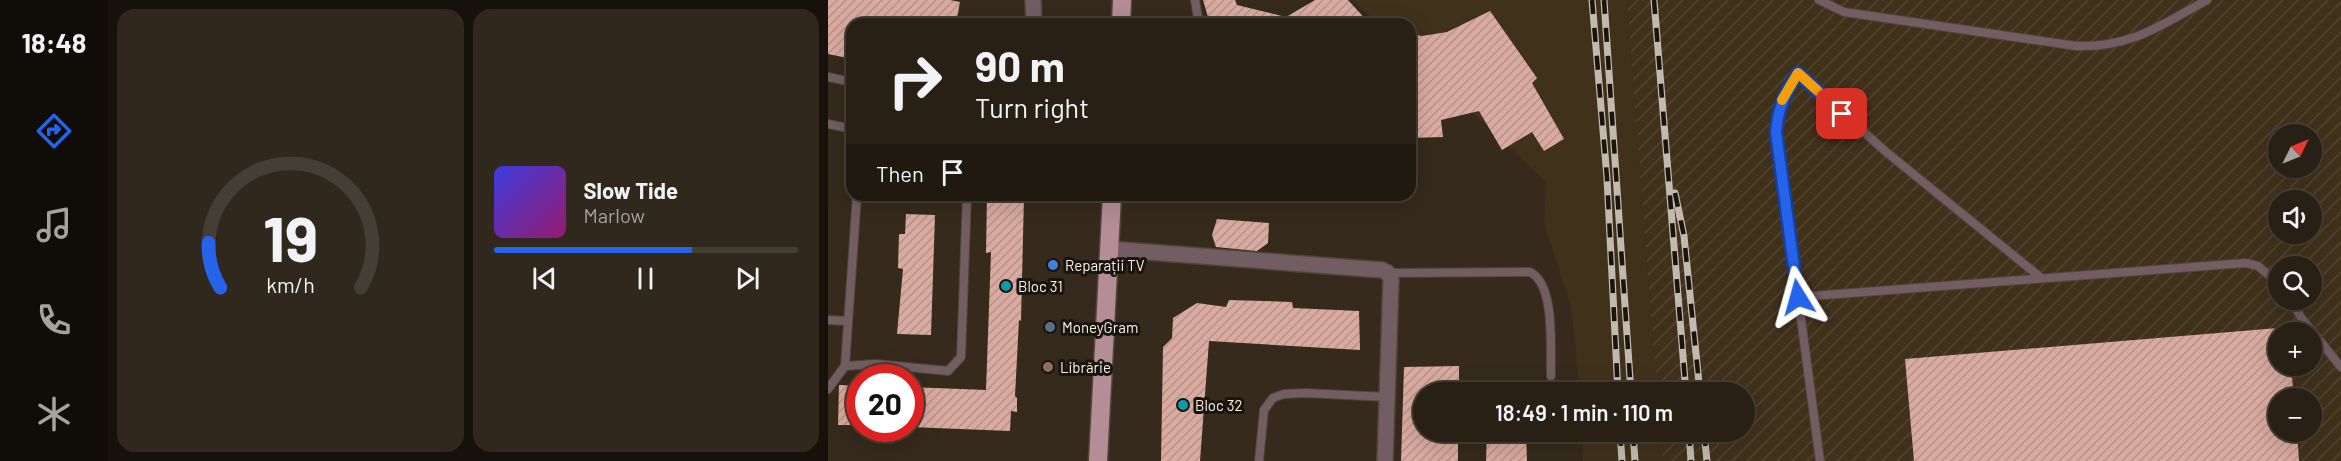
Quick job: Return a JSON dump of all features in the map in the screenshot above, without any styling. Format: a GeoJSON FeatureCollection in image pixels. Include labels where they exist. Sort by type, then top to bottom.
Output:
{"type":"FeatureCollection","features":[{"type":"Feature","properties":{"kind":"main road"},"geometry":{"type":"LineString","coordinates":[[1098,461],[1112,201]]}},
{"type":"Feature","properties":{"kind":"street"},"geometry":{"type":"LineString","coordinates":[[1033,0],[1034,18]]}},
{"type":"Feature","properties":{"kind":"street"},"geometry":{"type":"LineString","coordinates":[[1109,249],[1382,270],[1388,273],[1391,279],[1385,461]]}},
{"type":"Feature","properties":{"kind":"lane"},"geometry":{"type":"LineString","coordinates":[[1195,0],[1198,18]]}},
{"type":"Feature","properties":{"kind":"lane"},"geometry":{"type":"LineString","coordinates":[[1820,0],[1844,12],[2076,46],[2097,47],[2120,44],[2144,34],[2207,0]]}},
{"type":"Feature","properties":{"kind":"lane"},"geometry":{"type":"LineString","coordinates":[[1820,461],[1776,132],[1782,99],[1798,73],[1880,147],[2040,277]]}},
{"type":"Feature","properties":{"kind":"lane"},"geometry":{"type":"LineString","coordinates":[[828,77],[846,81]]}},
{"type":"Feature","properties":{"kind":"lane"},"geometry":{"type":"LineString","coordinates":[[828,124],[846,128]]}},
{"type":"Feature","properties":{"kind":"lane"},"geometry":{"type":"LineString","coordinates":[[828,389],[845,366],[857,201]]}},
{"type":"Feature","properties":{"kind":"lane"},"geometry":{"type":"LineString","coordinates":[[845,366],[876,364],[948,371],[955,366],[961,357],[967,201]]}},
{"type":"Feature","properties":{"kind":"lane"},"geometry":{"type":"LineString","coordinates":[[1798,297],[2245,263],[2258,266],[2268,274]]}},
{"type":"Feature","properties":{"kind":"lane"},"geometry":{"type":"LineString","coordinates":[[1388,273],[1530,272],[1539,276],[1544,285],[1548,303],[1551,376]]}},
{"type":"Feature","properties":{"kind":"lane"},"geometry":{"type":"LineString","coordinates":[[2297,310],[2341,367]]}},
{"type":"Feature","properties":{"kind":"lane"},"geometry":{"type":"LineString","coordinates":[[828,320],[847,321]]}},
{"type":"Feature","properties":{"kind":"lane"},"geometry":{"type":"LineString","coordinates":[[1259,461],[1264,410],[1273,398],[1284,394],[1305,393],[1387,398]]}},
{"type":"Feature","properties":{"kind":"shaded area"},"geometry":{"type":"Polygon","coordinates":[[[1353,0],[1627,0],[1656,382],[1579,382],[1571,306],[1544,223],[1546,182],[1416,60],[1416,18],[1372,18],[1353,0]]]}},
{"type":"Feature","properties":{"kind":"shaded area"},"geometry":{"type":"Polygon","coordinates":[[[1627,0],[2341,0],[2341,461],[1663,461],[1661,442],[1755,442],[1755,382],[1656,382],[1627,0]]]}},
{"type":"Feature","properties":{"kind":"shaded area"},"geometry":{"type":"Polygon","coordinates":[[[1582,442],[1661,442],[1663,461],[1583,461],[1582,442]]]}},
{"type":"Feature","properties":{"kind":"building"},"geometry":{"type":"Polygon","coordinates":[[[828,0],[950,0],[960,2],[957,18],[846,18],[846,58],[828,54],[828,0]]]}},
{"type":"Feature","properties":{"kind":"building"},"geometry":{"type":"Polygon","coordinates":[[[1203,0],[1235,0],[1237,5],[1286,17],[1315,0],[1348,0],[1364,18],[1208,18],[1203,0]]]}},
{"type":"Feature","properties":{"kind":"building"},"geometry":{"type":"Polygon","coordinates":[[[1490,11],[1537,78],[1532,83],[1564,139],[1544,151],[1532,132],[1502,150],[1479,111],[1441,120],[1443,137],[1416,138],[1416,35],[1447,32],[1490,11]]]}},
{"type":"Feature","properties":{"kind":"building","name":"Bloc 31"},"geometry":{"type":"Polygon","coordinates":[[[987,201],[1024,201],[1021,321],[1019,320],[1015,396],[1017,412],[1011,411],[1010,431],[924,428],[924,388],[986,390],[991,252],[986,253],[987,201]]]}},
{"type":"Feature","properties":{"kind":"building"},"geometry":{"type":"Polygon","coordinates":[[[906,214],[935,215],[931,335],[897,334],[903,269],[898,268],[899,234],[905,234],[906,214]]]}},
{"type":"Feature","properties":{"kind":"building"},"geometry":{"type":"Polygon","coordinates":[[[1217,219],[1269,223],[1268,243],[1257,251],[1216,247],[1212,235],[1217,219]]]}},
{"type":"Feature","properties":{"kind":"building","name":"Bloc 32"},"geometry":{"type":"Polygon","coordinates":[[[1229,300],[1292,302],[1293,308],[1359,311],[1360,350],[1209,341],[1200,461],[1161,461],[1163,347],[1172,338],[1173,318],[1197,303],[1226,307],[1229,300]]]}},
{"type":"Feature","properties":{"kind":"building"},"geometry":{"type":"Polygon","coordinates":[[[2268,329],[2268,376],[2292,376],[2293,388],[2268,388],[2268,442],[2298,442],[2299,461],[1914,461],[1905,359],[2268,329]]]}},
{"type":"Feature","properties":{"kind":"building"},"geometry":{"type":"Polygon","coordinates":[[[1459,366],[1459,382],[1413,382],[1413,442],[1458,442],[1458,461],[1401,461],[1404,367],[1459,366]]]}},
{"type":"Feature","properties":{"kind":"building"},"geometry":{"type":"Polygon","coordinates":[[[839,385],[846,385],[846,425],[838,425],[839,385]]]}},
{"type":"Feature","properties":{"kind":"building"},"geometry":{"type":"Polygon","coordinates":[[[1487,442],[1526,442],[1527,461],[1486,461],[1487,442]]]}},
{"type":"Feature","properties":{"kind":"railway"},"geometry":{"type":"LineString","coordinates":[[1592,0],[1607,178],[1617,382]]}},
{"type":"Feature","properties":{"kind":"railway"},"geometry":{"type":"LineString","coordinates":[[1604,0],[1630,382]]}},
{"type":"Feature","properties":{"kind":"railway"},"geometry":{"type":"LineString","coordinates":[[1654,0],[1685,382]]}},
{"type":"Feature","properties":{"kind":"railway"},"geometry":{"type":"LineString","coordinates":[[1675,193],[1684,236],[1699,382]]}},
{"type":"Feature","properties":{"kind":"railway"},"geometry":{"type":"LineString","coordinates":[[1621,442],[1622,461]]}},
{"type":"Feature","properties":{"kind":"railway"},"geometry":{"type":"LineString","coordinates":[[1634,442],[1635,461]]}},
{"type":"Feature","properties":{"kind":"railway"},"geometry":{"type":"LineString","coordinates":[[1690,442],[1691,461]]}},
{"type":"Feature","properties":{"kind":"railway"},"geometry":{"type":"LineString","coordinates":[[1705,442],[1707,461]]}},
{"type":"Feature","properties":{"kind":"slow traffic"},"geometry":{"type":"LineString","coordinates":[[1782,100],[1798,73],[1818,91]]}},
{"type":"Feature","properties":{"kind":"place","name":"Reparații TV"},"geometry":{"type":"Point","coordinates":[1053,265]}},
{"type":"Feature","properties":{"kind":"place","name":"Bloc 31"},"geometry":{"type":"Point","coordinates":[1006,286]}},
{"type":"Feature","properties":{"kind":"place","name":"MoneyGram"},"geometry":{"type":"Point","coordinates":[1050,327]}},
{"type":"Feature","properties":{"kind":"place","name":"Librărie"},"geometry":{"type":"Point","coordinates":[1048,367]}},
{"type":"Feature","properties":{"kind":"place","name":"Bloc 32"},"geometry":{"type":"Point","coordinates":[1183,405]}},
{"type":"Feature","properties":{"kind":"route"},"geometry":{"type":"LineString","coordinates":[[1798,297],[1776,132],[1778,112],[1782,99],[1798,73],[1842,114]]}}]}
